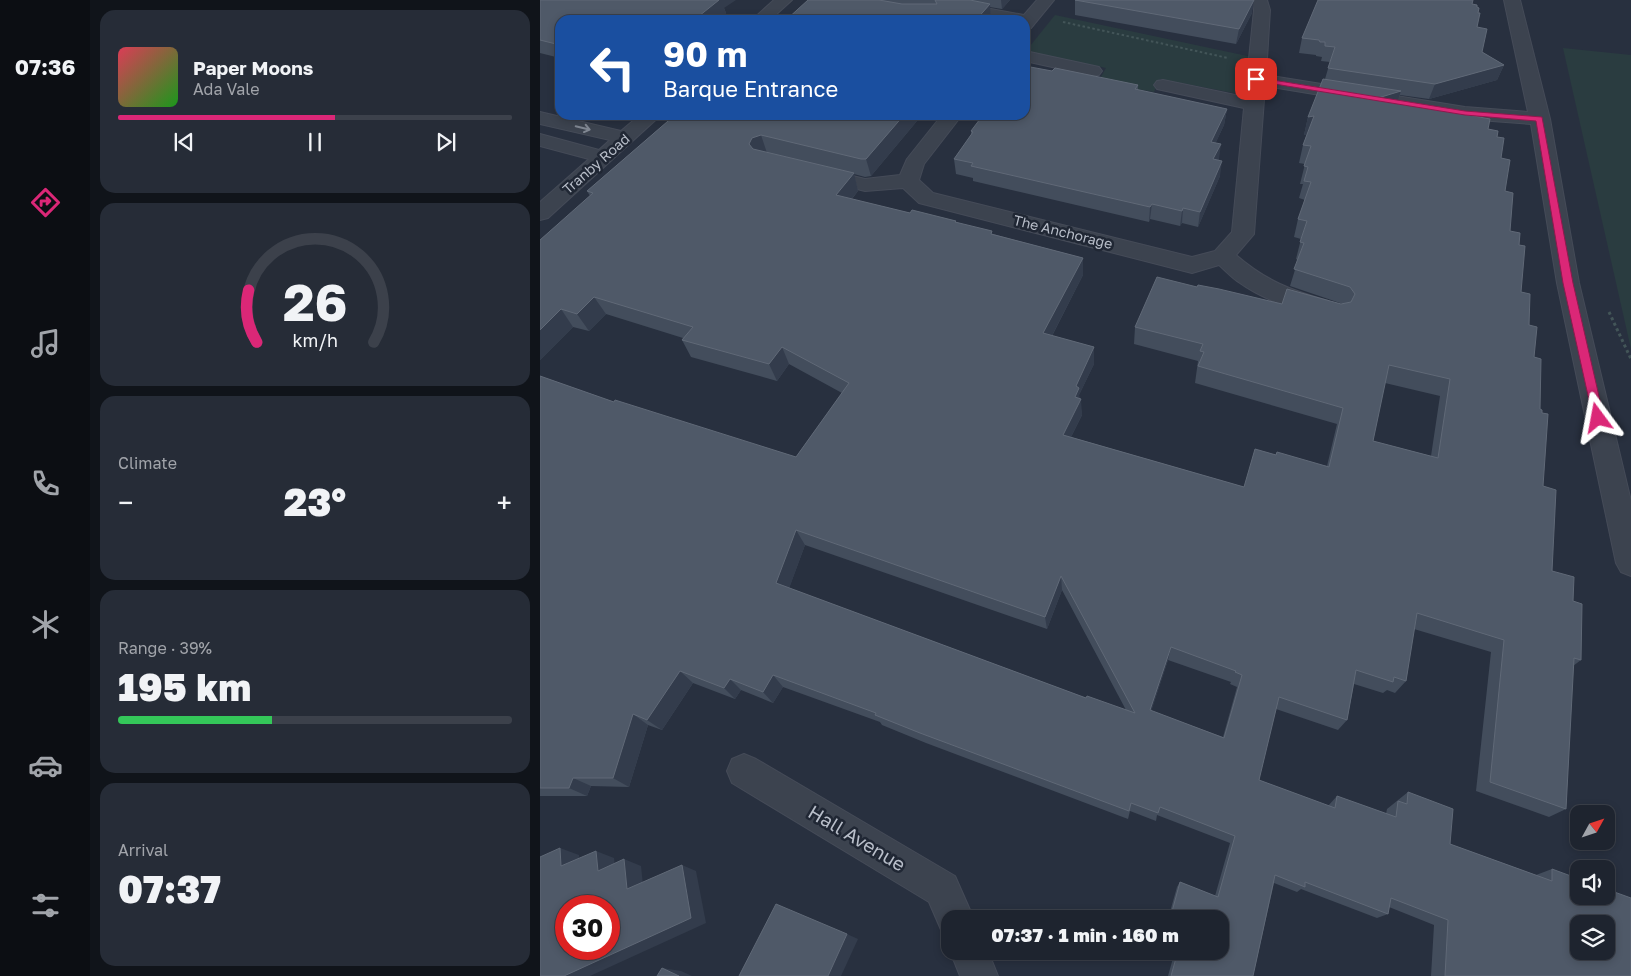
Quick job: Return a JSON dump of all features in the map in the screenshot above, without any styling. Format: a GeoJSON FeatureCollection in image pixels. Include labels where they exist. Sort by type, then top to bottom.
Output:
{"type":"FeatureCollection","features":[{"type":"Feature","properties":{"kind":"street"},"geometry":{"type":"LineString","coordinates":[[766,15],[784,0]]}},
{"type":"Feature","properties":{"kind":"street"},"geometry":{"type":"LineString","coordinates":[[916,0],[999,15]]}},
{"type":"Feature","properties":{"kind":"street"},"geometry":{"type":"LineString","coordinates":[[1030,17],[1046,0]]}},
{"type":"Feature","properties":{"kind":"street"},"geometry":{"type":"LineString","coordinates":[[1259,0],[1262,10],[1243,234],[1223,256],[1248,278],[1286,297],[1335,312]]}},
{"type":"Feature","properties":{"kind":"street"},"geometry":{"type":"LineString","coordinates":[[1512,0],[1540,119],[1568,283],[1631,563]]}},
{"type":"Feature","properties":{"kind":"street"},"geometry":{"type":"LineString","coordinates":[[1030,57],[1093,72]]}},
{"type":"Feature","properties":{"kind":"street"},"geometry":{"type":"LineString","coordinates":[[1257,72],[1465,113],[1540,119]]}},
{"type":"Feature","properties":{"kind":"street"},"geometry":{"type":"LineString","coordinates":[[1163,85],[1254,104]]}},
{"type":"Feature","properties":{"kind":"street"},"geometry":{"type":"LineString","coordinates":[[540,118],[625,138]]}},
{"type":"Feature","properties":{"kind":"street","name":"Tranby Road"},"geometry":{"type":"LineString","coordinates":[[540,213],[645,120]]}},
{"type":"Feature","properties":{"kind":"street"},"geometry":{"type":"LineString","coordinates":[[803,170],[864,185],[908,181],[914,163],[948,120]]}},
{"type":"Feature","properties":{"kind":"street"},"geometry":{"type":"LineString","coordinates":[[540,140],[603,158]]}},
{"type":"Feature","properties":{"kind":"street","name":"The Anchorage"},"geometry":{"type":"LineString","coordinates":[[908,181],[926,198],[1192,264],[1223,256]]}},
{"type":"Feature","properties":{"kind":"street","name":"Hall Avenue"},"geometry":{"type":"LineString","coordinates":[[744,771],[942,889],[951,910]]}},
{"type":"Feature","properties":{"kind":"street"},"geometry":{"type":"LineString","coordinates":[[972,960],[979,976]]}},
{"type":"Feature","properties":{"kind":"path"},"geometry":{"type":"LineString","coordinates":[[1030,21],[1257,72]]}},
{"type":"Feature","properties":{"kind":"shaded area"},"geometry":{"type":"Polygon","coordinates":[[[1055,15],[1252,57],[1244,95],[1160,79],[1154,92],[1098,82],[1106,68],[1030,52],[1030,46],[1055,15]]]}},
{"type":"Feature","properties":{"kind":"shaded area"},"geometry":{"type":"Polygon","coordinates":[[[1563,48],[1631,55],[1631,349],[1563,48]]]}},
{"type":"Feature","properties":{"kind":"building"},"geometry":{"type":"Polygon","coordinates":[[[540,0],[719,0],[700,15],[555,15],[555,44],[540,40],[540,0]]]}},
{"type":"Feature","properties":{"kind":"building"},"geometry":{"type":"Polygon","coordinates":[[[808,0],[879,0],[902,4],[937,4],[935,0],[970,0],[990,4],[980,15],[792,15],[808,0]]]}},
{"type":"Feature","properties":{"kind":"building"},"geometry":{"type":"Polygon","coordinates":[[[1075,0],[1254,0],[1239,29],[1075,0]]]}},
{"type":"Feature","properties":{"kind":"building"},"geometry":{"type":"Polygon","coordinates":[[[1318,0],[1473,0],[1472,4],[1477,5],[1479,8],[1478,13],[1480,13],[1477,27],[1487,29],[1482,52],[1504,65],[1435,84],[1328,68],[1335,47],[1325,46],[1325,42],[1320,42],[1319,40],[1302,38],[1318,0]]]}},
{"type":"Feature","properties":{"kind":"building"},"geometry":{"type":"Polygon","coordinates":[[[1030,67],[1052,71],[1055,68],[1138,85],[1135,89],[1227,109],[1211,142],[1221,144],[1213,159],[1222,161],[1200,212],[1183,208],[1182,211],[1152,204],[1150,207],[971,166],[973,163],[954,159],[973,132],[971,131],[979,120],[1030,120],[1030,67]]]}},
{"type":"Feature","properties":{"kind":"building"},"geometry":{"type":"Polygon","coordinates":[[[1323,79],[1401,91],[1378,98],[1490,119],[1488,129],[1498,131],[1497,137],[1504,138],[1501,158],[1510,160],[1505,191],[1513,193],[1510,231],[1520,233],[1519,245],[1525,246],[1521,292],[1530,294],[1529,325],[1537,327],[1534,357],[1541,359],[1540,409],[1542,413],[1548,414],[1543,486],[1556,490],[1552,571],[1574,577],[1573,601],[1582,604],[1581,660],[1574,658],[1566,809],[1490,782],[1504,640],[1417,613],[1406,681],[1394,677],[1393,682],[1356,670],[1347,720],[1279,697],[1259,780],[1335,808],[1337,796],[1396,817],[1398,801],[1407,804],[1408,792],[1453,809],[1450,844],[1552,881],[1552,869],[1570,876],[1570,905],[1615,905],[1615,892],[1631,898],[1631,976],[1445,976],[1448,920],[1391,898],[1388,914],[1305,882],[1305,887],[1275,875],[1253,976],[1171,976],[1175,960],[1229,960],[1229,910],[1172,910],[1180,882],[1218,897],[1235,836],[1160,807],[1158,813],[1131,803],[1129,811],[920,733],[875,715],[876,713],[773,675],[763,692],[730,679],[724,688],[680,671],[647,720],[633,714],[613,778],[573,778],[569,788],[540,788],[540,376],[614,402],[615,400],[796,457],[849,383],[782,347],[769,364],[682,340],[693,327],[594,297],[577,314],[561,309],[540,330],[540,240],[593,193],[587,191],[669,120],[900,120],[866,159],[761,135],[752,138],[749,144],[753,149],[854,173],[836,195],[910,213],[912,210],[956,221],[992,231],[991,234],[1083,258],[1043,333],[1094,347],[1076,386],[1079,388],[1075,397],[1081,399],[1063,435],[1244,487],[1255,449],[1276,455],[1277,452],[1329,467],[1343,408],[1198,366],[1204,352],[1200,351],[1203,344],[1135,327],[1157,277],[1282,304],[1287,289],[1341,304],[1351,302],[1355,294],[1350,287],[1294,269],[1304,243],[1300,242],[1307,221],[1298,219],[1311,182],[1304,181],[1308,167],[1304,166],[1311,146],[1303,145],[1314,116],[1308,117],[1323,79]],[[1389,365],[1373,441],[1438,458],[1450,379],[1389,365]],[[796,530],[776,583],[1086,698],[1087,696],[1135,713],[1061,576],[1045,617],[796,530]],[[1171,647],[1150,710],[1224,738],[1242,675],[1236,671],[1171,647]]]}},
{"type":"Feature","properties":{"kind":"building"},"geometry":{"type":"Polygon","coordinates":[[[560,848],[561,866],[596,851],[598,871],[624,859],[627,889],[682,865],[691,918],[620,950],[620,895],[555,895],[555,960],[599,960],[564,976],[540,976],[540,857],[560,848]]]}},
{"type":"Feature","properties":{"kind":"building"},"geometry":{"type":"Polygon","coordinates":[[[776,904],[847,934],[828,976],[739,976],[776,904]]]}},
{"type":"Feature","properties":{"kind":"building"},"geometry":{"type":"Polygon","coordinates":[[[662,968],[679,976],[657,976],[662,968]]]}},
{"type":"Feature","properties":{"kind":"route"},"geometry":{"type":"LineString","coordinates":[[1256,79],[1465,113],[1540,119],[1568,283],[1598,418]]}}]}
